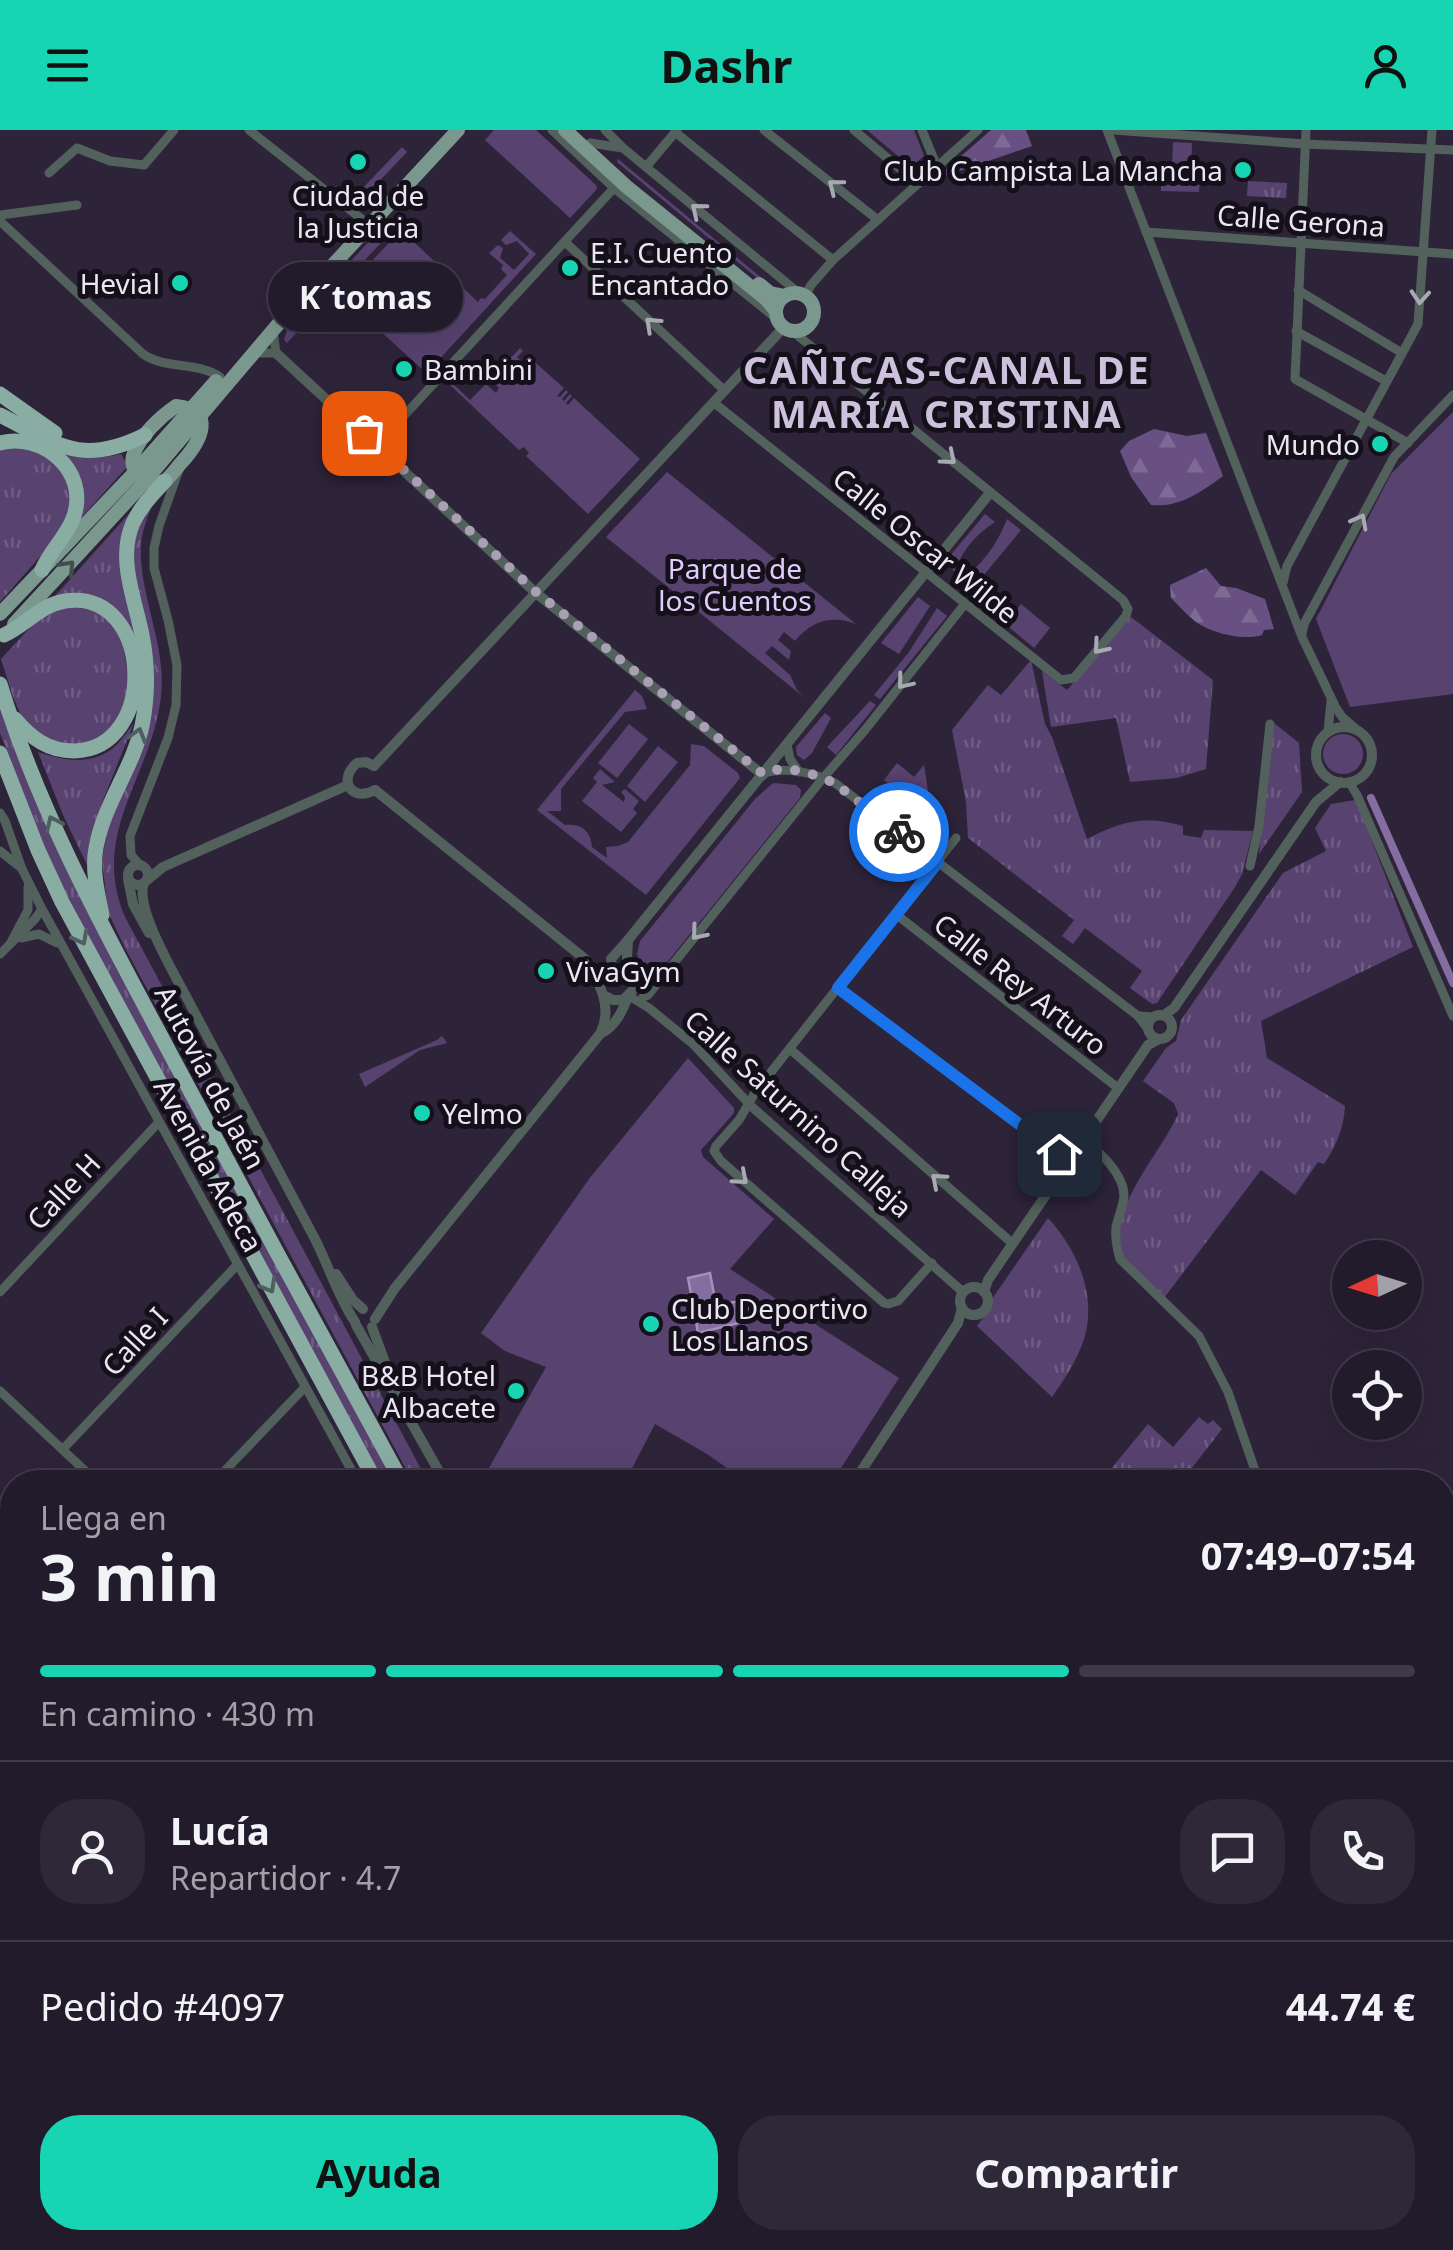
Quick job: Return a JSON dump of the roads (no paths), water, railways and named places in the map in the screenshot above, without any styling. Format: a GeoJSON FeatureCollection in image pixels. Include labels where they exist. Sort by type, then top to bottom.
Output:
{"type":"FeatureCollection","features":[{"type":"Feature","properties":{"kind":"highway"},"geometry":{"type":"LineString","coordinates":[[0,394],[74,442],[111,450]]}},
{"type":"Feature","properties":{"kind":"highway"},"geometry":{"type":"LineString","coordinates":[[0,414],[66,446],[91,451],[111,450],[145,435]]}},
{"type":"Feature","properties":{"kind":"highway"},"geometry":{"type":"LineString","coordinates":[[0,443],[20,441],[48,449],[59,457],[73,479],[77,503],[74,517],[42,570]]}},
{"type":"Feature","properties":{"kind":"highway"},"geometry":{"type":"LineString","coordinates":[[104,929],[94,856],[100,830],[142,726],[147,682],[142,635],[127,574],[127,548],[132,526],[144,504],[165,481]]}},
{"type":"Feature","properties":{"kind":"highway"},"geometry":{"type":"LineString","coordinates":[[2,638],[56,603],[82,601],[106,610],[122,626],[135,669],[132,702],[125,717],[118,730],[97,746],[70,751],[47,747],[26,732],[8,710]]}},
{"type":"Feature","properties":{"kind":"highway","name":"Autovía de Jaén"},"geometry":{"type":"LineString","coordinates":[[0,684],[39,792],[104,929],[396,1470]]}},
{"type":"Feature","properties":{"kind":"highway","name":"Autovía de Jaén"},"geometry":{"type":"LineString","coordinates":[[0,753],[62,902],[370,1470]]}},
{"type":"Feature","properties":{"kind":"highway"},"geometry":{"type":"LineString","coordinates":[[0,765],[33,846],[62,902]]}},
{"type":"Feature","properties":{"kind":"main road"},"geometry":{"type":"LineString","coordinates":[[2,638],[140,476],[194,409],[218,371],[446,130]]}},
{"type":"Feature","properties":{"kind":"main road"},"geometry":{"type":"LineString","coordinates":[[194,409],[203,424],[195,448],[165,481],[156,483],[140,476],[132,461],[145,435],[194,409],[252,353],[458,130]]}},
{"type":"Feature","properties":{"kind":"main road"},"geometry":{"type":"LineString","coordinates":[[565,130],[627,187],[766,299],[782,322],[806,326],[811,321],[813,306],[797,295],[770,293],[640,188],[576,130]]}},
{"type":"Feature","properties":{"kind":"main road"},"geometry":{"type":"LineString","coordinates":[[359,236],[363,220]]}},
{"type":"Feature","properties":{"kind":"main road"},"geometry":{"type":"LineString","coordinates":[[782,322],[780,300],[797,295]]}},
{"type":"Feature","properties":{"kind":"main road"},"geometry":{"type":"LineString","coordinates":[[0,614],[140,476]]}},
{"type":"Feature","properties":{"kind":"street"},"geometry":{"type":"LineString","coordinates":[[49,174],[77,148],[110,161],[144,164],[174,130]]}},
{"type":"Feature","properties":{"kind":"street"},"geometry":{"type":"LineString","coordinates":[[249,130],[363,220]]}},
{"type":"Feature","properties":{"kind":"street"},"geometry":{"type":"LineString","coordinates":[[552,130],[614,188],[990,493],[614,953],[612,965]]}},
{"type":"Feature","properties":{"kind":"street"},"geometry":{"type":"LineString","coordinates":[[604,130],[797,295],[978,130]]}},
{"type":"Feature","properties":{"kind":"street"},"geometry":{"type":"LineString","coordinates":[[764,130],[878,220]]}},
{"type":"Feature","properties":{"kind":"street"},"geometry":{"type":"LineString","coordinates":[[854,130],[918,184]]}},
{"type":"Feature","properties":{"kind":"street"},"geometry":{"type":"LineString","coordinates":[[922,130],[937,167]]}},
{"type":"Feature","properties":{"kind":"street"},"geometry":{"type":"LineString","coordinates":[[1316,802],[1344,782],[1364,774],[1372,758],[1369,741],[1342,717],[1302,637],[1110,130],[1262,135],[1305,144],[1453,150]]}},
{"type":"Feature","properties":{"kind":"street"},"geometry":{"type":"LineString","coordinates":[[1306,130],[1295,379],[1408,443]]}},
{"type":"Feature","properties":{"kind":"street"},"geometry":{"type":"LineString","coordinates":[[1283,588],[1288,566],[1418,324],[1432,130]]}},
{"type":"Feature","properties":{"kind":"street"},"geometry":{"type":"LineString","coordinates":[[646,167],[676,131],[833,260]]}},
{"type":"Feature","properties":{"kind":"street"},"geometry":{"type":"LineString","coordinates":[[590,143],[623,148]]}},
{"type":"Feature","properties":{"kind":"street"},"geometry":{"type":"LineString","coordinates":[[377,444],[614,188]]}},
{"type":"Feature","properties":{"kind":"street"},"geometry":{"type":"LineString","coordinates":[[0,218],[78,206]]}},
{"type":"Feature","properties":{"kind":"street"},"geometry":{"type":"LineString","coordinates":[[0,218],[143,354],[160,362],[218,371]]}},
{"type":"Feature","properties":{"kind":"street","name":"Calle Gerona"},"geometry":{"type":"LineString","coordinates":[[1146,232],[1453,254]]}},
{"type":"Feature","properties":{"kind":"street"},"geometry":{"type":"LineString","coordinates":[[565,242],[724,390]]}},
{"type":"Feature","properties":{"kind":"street"},"geometry":{"type":"LineString","coordinates":[[1298,290],[1402,353]]}},
{"type":"Feature","properties":{"kind":"street"},"geometry":{"type":"LineString","coordinates":[[600,1034],[607,1010],[605,996],[585,959],[377,778],[366,762],[357,763],[348,772],[348,785],[358,794],[368,794],[377,778],[536,592],[782,322]]}},
{"type":"Feature","properties":{"kind":"street"},"geometry":{"type":"LineString","coordinates":[[272,330],[276,354],[536,592],[763,774]]}},
{"type":"Feature","properties":{"kind":"street"},"geometry":{"type":"LineString","coordinates":[[1296,332],[1386,381]]}},
{"type":"Feature","properties":{"kind":"street"},"geometry":{"type":"LineString","coordinates":[[252,353],[276,354]]}},
{"type":"Feature","properties":{"kind":"street"},"geometry":{"type":"LineString","coordinates":[[1302,637],[1304,624],[1394,457],[1453,395]]}},
{"type":"Feature","properties":{"kind":"street","name":"Calle Oscar Wilde"},"geometry":{"type":"LineString","coordinates":[[713,402],[1030,657],[1061,680],[1074,678],[1128,609],[1123,600],[990,493]]}},
{"type":"Feature","properties":{"kind":"street"},"geometry":{"type":"LineString","coordinates":[[146,882],[148,874],[131,855],[130,836],[168,738],[176,705],[176,665],[154,568],[154,548],[181,464]]}},
{"type":"Feature","properties":{"kind":"street"},"geometry":{"type":"LineString","coordinates":[[1273,560],[1288,566]]}},
{"type":"Feature","properties":{"kind":"street"},"geometry":{"type":"LineString","coordinates":[[643,997],[964,605]]}},
{"type":"Feature","properties":{"kind":"street"},"geometry":{"type":"LineString","coordinates":[[1289,606],[1301,614],[1314,607]]}},
{"type":"Feature","properties":{"kind":"street"},"geometry":{"type":"LineString","coordinates":[[1328,732],[1330,698]]}},
{"type":"Feature","properties":{"kind":"street"},"geometry":{"type":"LineString","coordinates":[[1250,866],[1270,724]]}},
{"type":"Feature","properties":{"kind":"street"},"geometry":{"type":"LineString","coordinates":[[1356,729],[1343,726],[1328,732],[1320,741],[1317,758],[1330,778],[1344,782],[1357,795],[1453,1016]]}},
{"type":"Feature","properties":{"kind":"street"},"geometry":{"type":"LineString","coordinates":[[787,744],[790,759],[799,772]]}},
{"type":"Feature","properties":{"kind":"street"},"geometry":{"type":"LineString","coordinates":[[763,774],[780,770],[799,772],[834,783],[1138,1016],[1151,1037]]}},
{"type":"Feature","properties":{"kind":"street"},"geometry":{"type":"LineString","coordinates":[[982,1286],[986,1308],[979,1314],[966,1311],[960,1300],[964,1292],[982,1286],[1012,1243],[1151,1037],[1148,1024],[1165,1016],[1316,802],[1322,770]]}},
{"type":"Feature","properties":{"kind":"street"},"geometry":{"type":"LineString","coordinates":[[166,959],[144,907],[141,889],[146,882],[162,868],[348,785]]}},
{"type":"Feature","properties":{"kind":"street","name":"Avenida Adeca"},"geometry":{"type":"LineString","coordinates":[[0,812],[42,909],[351,1470]]}},
{"type":"Feature","properties":{"kind":"street"},"geometry":{"type":"LineString","coordinates":[[0,840],[6,828]]}},
{"type":"Feature","properties":{"kind":"street"},"geometry":{"type":"LineString","coordinates":[[932,1262],[898,1301],[884,1303],[714,1152],[756,1091],[956,838]]}},
{"type":"Feature","properties":{"kind":"street","name":"Avenida Adeca"},"geometry":{"type":"LineString","coordinates":[[0,851],[22,869]]}},
{"type":"Feature","properties":{"kind":"street"},"geometry":{"type":"LineString","coordinates":[[162,868],[130,868],[133,904],[319,1248],[370,1352],[438,1470]]}},
{"type":"Feature","properties":{"kind":"street"},"geometry":{"type":"LineString","coordinates":[[10,944],[30,903],[28,879]]}},
{"type":"Feature","properties":{"kind":"street"},"geometry":{"type":"LineString","coordinates":[[128,879],[134,885],[146,882]]}},
{"type":"Feature","properties":{"kind":"street"},"geometry":{"type":"LineString","coordinates":[[26,916],[42,909]]}},
{"type":"Feature","properties":{"kind":"street"},"geometry":{"type":"LineString","coordinates":[[0,954],[42,909]]}},
{"type":"Feature","properties":{"kind":"street","name":"Calle Rey Arturo"},"geometry":{"type":"LineString","coordinates":[[897,915],[1118,1088]]}},
{"type":"Feature","properties":{"kind":"street"},"geometry":{"type":"LineString","coordinates":[[10,944],[40,934],[64,948]]}},
{"type":"Feature","properties":{"kind":"street"},"geometry":{"type":"LineString","coordinates":[[356,1324],[365,1330],[369,1316],[600,1034],[622,1013],[634,990],[628,940]]}},
{"type":"Feature","properties":{"kind":"street"},"geometry":{"type":"LineString","coordinates":[[585,959],[621,965],[632,974]]}},
{"type":"Feature","properties":{"kind":"street"},"geometry":{"type":"LineString","coordinates":[[599,984],[603,971],[612,965]]}},
{"type":"Feature","properties":{"kind":"street","name":"Calle Saturnino Calleja"},"geometry":{"type":"LineString","coordinates":[[632,974],[649,1008]]}},
{"type":"Feature","properties":{"kind":"street"},"geometry":{"type":"LineString","coordinates":[[838,988],[1068,1160]]}},
{"type":"Feature","properties":{"kind":"street"},"geometry":{"type":"LineString","coordinates":[[605,996],[613,1000],[628,997]]}},
{"type":"Feature","properties":{"kind":"street","name":"Calle Saturnino Calleja"},"geometry":{"type":"LineString","coordinates":[[628,997],[649,1008],[693,1044],[749,1104],[964,1292]]}},
{"type":"Feature","properties":{"kind":"street"},"geometry":{"type":"LineString","coordinates":[[1138,1016],[1165,1016]]}},
{"type":"Feature","properties":{"kind":"street"},"geometry":{"type":"LineString","coordinates":[[1151,1037],[1170,1035],[1173,1027],[1165,1016]]}},
{"type":"Feature","properties":{"kind":"street"},"geometry":{"type":"LineString","coordinates":[[790,1050],[1012,1243]]}},
{"type":"Feature","properties":{"kind":"street","name":"Calle H"},"geometry":{"type":"LineString","coordinates":[[0,1292],[159,1122]]}},
{"type":"Feature","properties":{"kind":"street"},"geometry":{"type":"LineString","coordinates":[[1083,1139],[1123,1185],[1116,1227],[1120,1259],[1200,1336],[1228,1392],[1255,1470]]}},
{"type":"Feature","properties":{"kind":"street"},"geometry":{"type":"LineString","coordinates":[[319,1248],[369,1316],[401,1402]]}},
{"type":"Feature","properties":{"kind":"street","name":"Calle I"},"geometry":{"type":"LineString","coordinates":[[62,1449],[238,1264]]}},
{"type":"Feature","properties":{"kind":"street"},"geometry":{"type":"LineString","coordinates":[[862,1470],[966,1311]]}},
{"type":"Feature","properties":{"kind":"street"},"geometry":{"type":"LineString","coordinates":[[356,1324],[357,1312],[369,1316]]}},
{"type":"Feature","properties":{"kind":"street"},"geometry":{"type":"LineString","coordinates":[[225,1470],[305,1386]]}},
{"type":"Feature","properties":{"kind":"street"},"geometry":{"type":"LineString","coordinates":[[0,1408],[4,1395],[85,1470]]}},
{"type":"Feature","properties":{"kind":"waterway"},"geometry":{"type":"LineString","coordinates":[[1371,798],[1453,983]]}},
{"type":"Feature","properties":{"kind":"place","name":"Ciudad de la Justicia"},"geometry":{"type":"Point","coordinates":[358,162]}},
{"type":"Feature","properties":{"kind":"place","name":"Club Campista La Mancha"},"geometry":{"type":"Point","coordinates":[1243,170]}},
{"type":"Feature","properties":{"kind":"place","name":"E.I. Cuento Encantado"},"geometry":{"type":"Point","coordinates":[570,268]}},
{"type":"Feature","properties":{"kind":"place","name":"Hevial"},"geometry":{"type":"Point","coordinates":[180,283]}},
{"type":"Feature","properties":{"kind":"place","name":"Bambini"},"geometry":{"type":"Point","coordinates":[404,369]}},
{"type":"Feature","properties":{"kind":"place","name":"K´tomas"},"geometry":{"type":"Point","coordinates":[364,433]}},
{"type":"Feature","properties":{"kind":"place","name":"Mundo"},"geometry":{"type":"Point","coordinates":[1380,444]}},
{"type":"Feature","properties":{"kind":"place","name":"VivaGym"},"geometry":{"type":"Point","coordinates":[546,971]}},
{"type":"Feature","properties":{"kind":"place","name":"Yelmo"},"geometry":{"type":"Point","coordinates":[422,1113]}},
{"type":"Feature","properties":{"kind":"place","name":"Club Deportivo Los Llanos"},"geometry":{"type":"Point","coordinates":[651,1324]}},
{"type":"Feature","properties":{"kind":"place","name":"B&B Hotel Albacete"},"geometry":{"type":"Point","coordinates":[516,1391]}},
{"type":"Feature","properties":{"kind":"district","name":"CAÑICAS-CANAL DE MARÍA CRISTINA"},"geometry":{"type":"Point","coordinates":[947,391]}},
{"type":"Feature","properties":{"kind":"park label","name":"Parque de los Cuentos"},"geometry":{"type":"Point","coordinates":[735,584]}}]}
